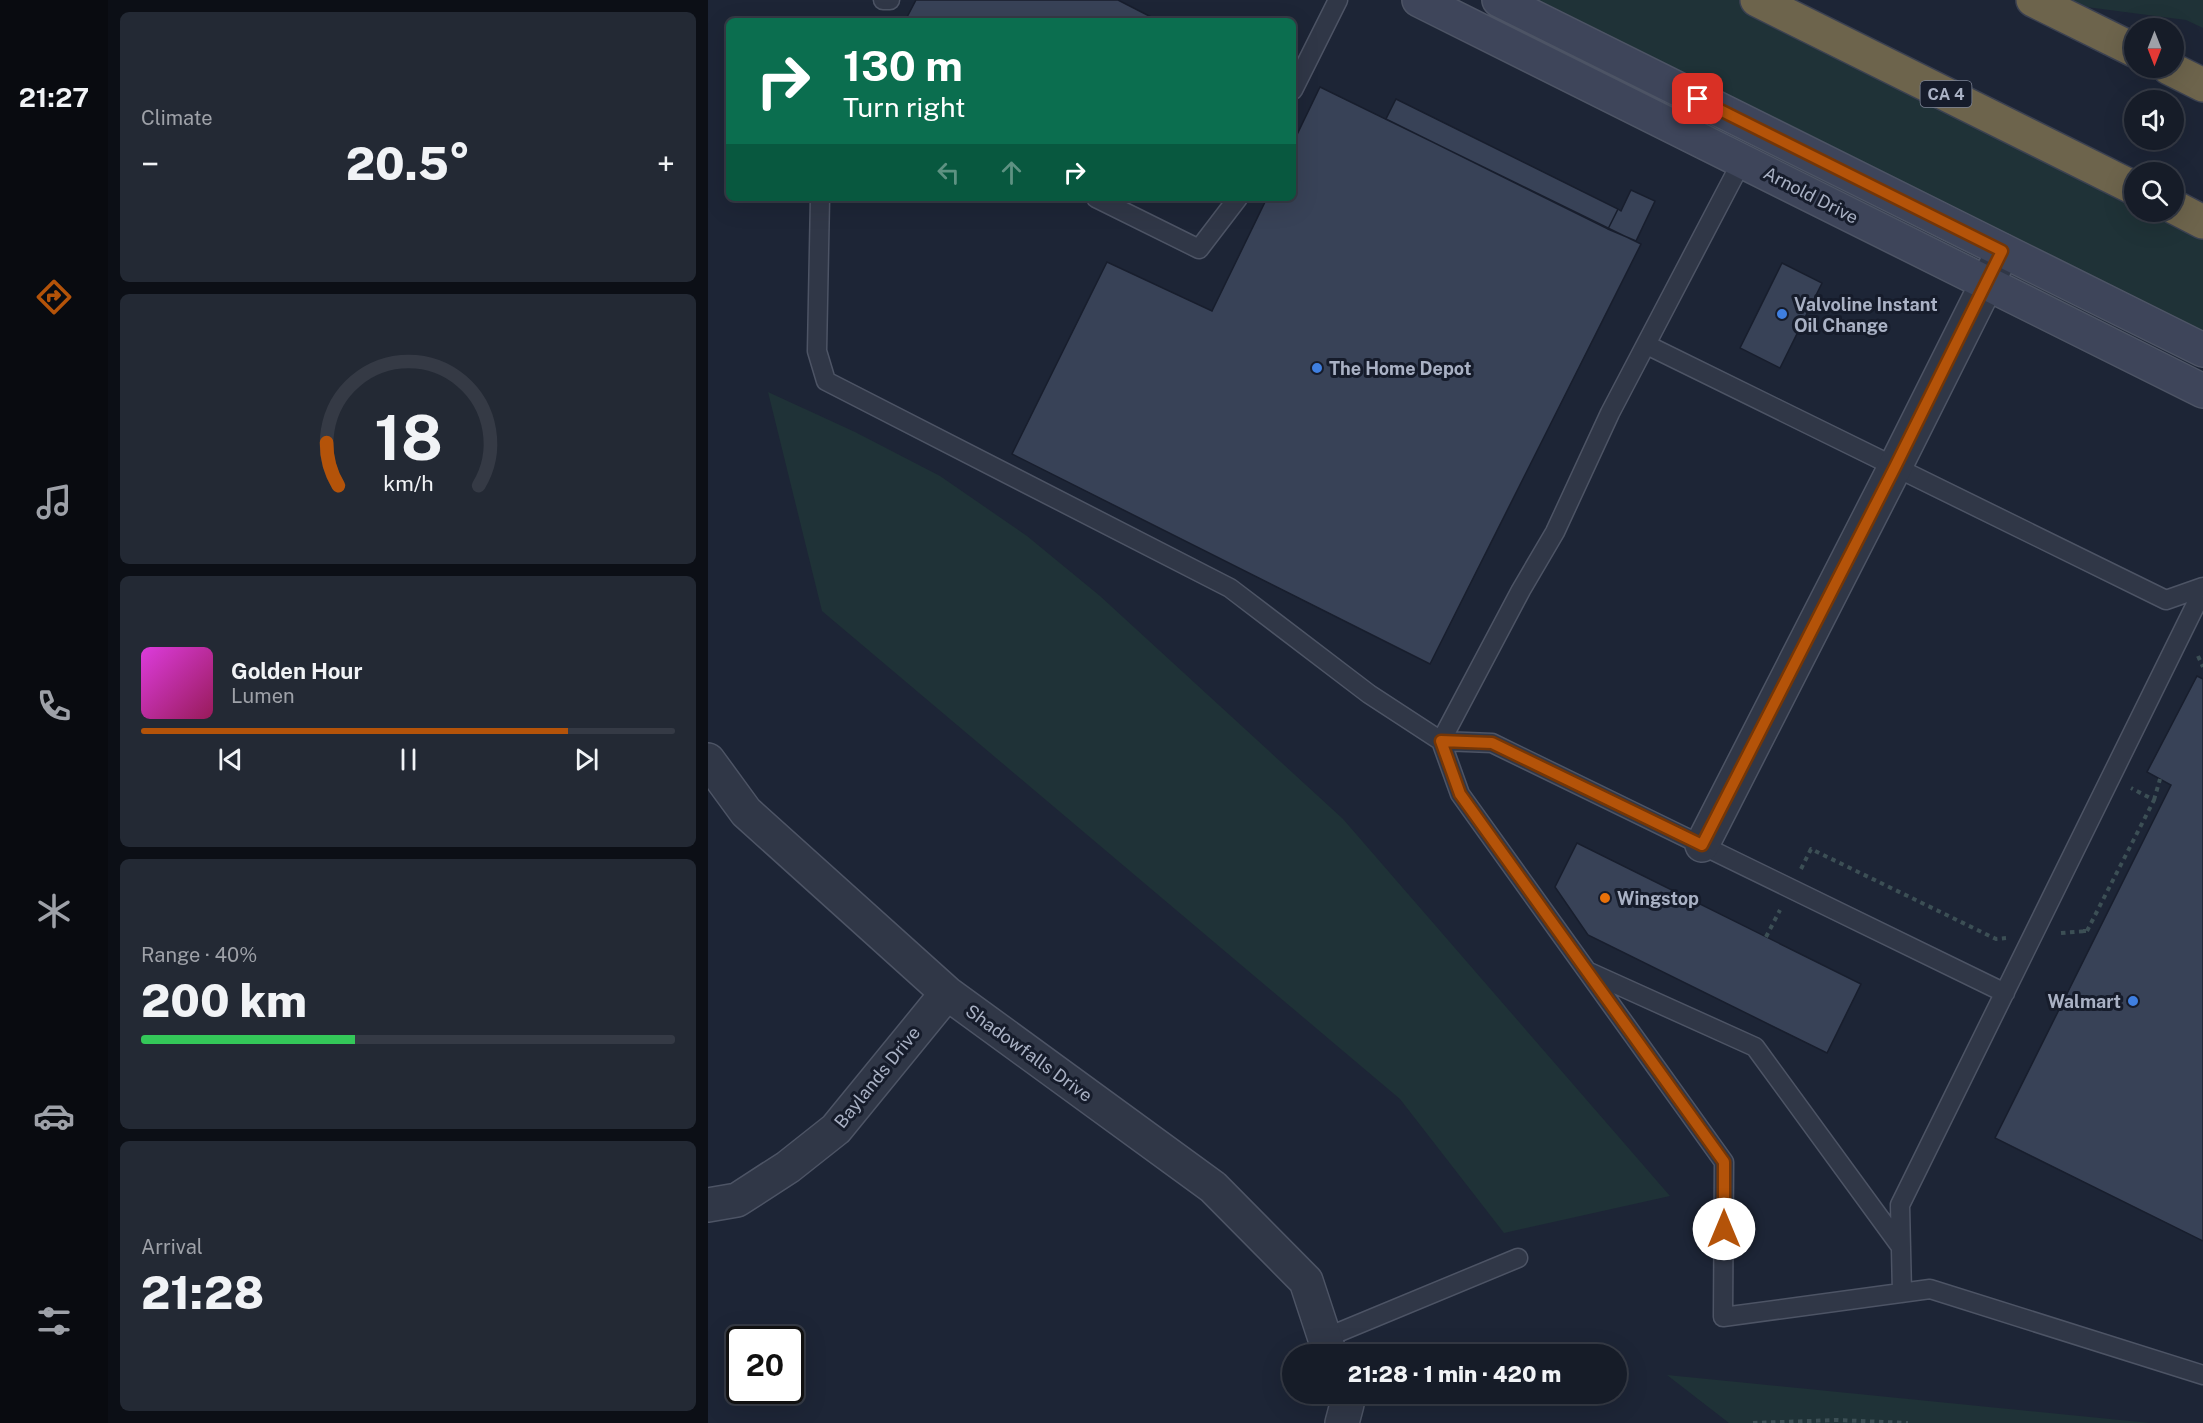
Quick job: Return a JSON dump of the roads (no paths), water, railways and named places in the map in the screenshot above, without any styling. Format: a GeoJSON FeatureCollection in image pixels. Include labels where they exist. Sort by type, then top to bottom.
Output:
{"type":"FeatureCollection","features":[{"type":"Feature","properties":{"kind":"highway","name":"CA 4"},"geometry":{"type":"LineString","coordinates":[[1757,0],[2124,183]]}},
{"type":"Feature","properties":{"kind":"highway"},"geometry":{"type":"LineString","coordinates":[[2033,0],[2124,45]]}},
{"type":"Feature","properties":{"kind":"highway"},"geometry":{"type":"LineString","coordinates":[[2184,75],[2203,84]]}},
{"type":"Feature","properties":{"kind":"highway"},"geometry":{"type":"LineString","coordinates":[[2184,212],[2203,222]]}},
{"type":"Feature","properties":{"kind":"street","name":"Arnold Drive"},"geometry":{"type":"LineString","coordinates":[[1419,0],[2203,391]]}},
{"type":"Feature","properties":{"kind":"street","name":"Arnold Drive"},"geometry":{"type":"LineString","coordinates":[[1499,0],[2203,351]]}},
{"type":"Feature","properties":{"kind":"street"},"geometry":{"type":"LineString","coordinates":[[1702,845],[1895,467],[2002,251]]}},
{"type":"Feature","properties":{"kind":"street","name":"Shadowfalls Drive"},"geometry":{"type":"LineString","coordinates":[[708,760],[746,812],[947,993],[1213,1187],[1306,1281],[1326,1344]]}},
{"type":"Feature","properties":{"kind":"street","name":"Baylands Drive"},"geometry":{"type":"LineString","coordinates":[[708,1205],[737,1200],[788,1167],[836,1129],[947,993]]}},
{"type":"Feature","properties":{"kind":"street"},"geometry":{"type":"LineString","coordinates":[[1342,1423],[1347,1404]]}},
{"type":"Feature","properties":{"kind":"lane"},"geometry":{"type":"LineString","coordinates":[[883,0],[890,0]]}},
{"type":"Feature","properties":{"kind":"lane"},"geometry":{"type":"LineString","coordinates":[[1296,84],[1338,0]]}},
{"type":"Feature","properties":{"kind":"lane"},"geometry":{"type":"LineString","coordinates":[[1742,161],[1610,413],[1555,532],[1521,590],[1441,741],[1460,794],[1724,1162],[1723,1317],[1930,1289],[2203,1375]]}},
{"type":"Feature","properties":{"kind":"lane"},"geometry":{"type":"LineString","coordinates":[[820,201],[817,351],[826,381],[1230,588],[1369,694],[1441,741],[1492,743],[2005,993]]}},
{"type":"Feature","properties":{"kind":"lane"},"geometry":{"type":"LineString","coordinates":[[1102,201],[1199,249],[1236,201]]}},
{"type":"Feature","properties":{"kind":"lane"},"geometry":{"type":"LineString","coordinates":[[1647,345],[2166,600],[2203,588]]}},
{"type":"Feature","properties":{"kind":"lane"},"geometry":{"type":"LineString","coordinates":[[1902,1293],[1900,1205],[2203,588]]}},
{"type":"Feature","properties":{"kind":"lane"},"geometry":{"type":"LineString","coordinates":[[1587,971],[1755,1047],[1901,1247]]}},
{"type":"Feature","properties":{"kind":"lane"},"geometry":{"type":"LineString","coordinates":[[1331,1344],[1518,1258]]}},
{"type":"Feature","properties":{"kind":"place","name":"Valvoline Instant Oil Change"},"geometry":{"type":"Point","coordinates":[1782,314]}},
{"type":"Feature","properties":{"kind":"place","name":"The Home Depot"},"geometry":{"type":"Point","coordinates":[1317,368]}},
{"type":"Feature","properties":{"kind":"place","name":"Wingstop"},"geometry":{"type":"Point","coordinates":[1605,898]}},
{"type":"Feature","properties":{"kind":"place","name":"Walmart"},"geometry":{"type":"Point","coordinates":[2133,1001]}}]}
